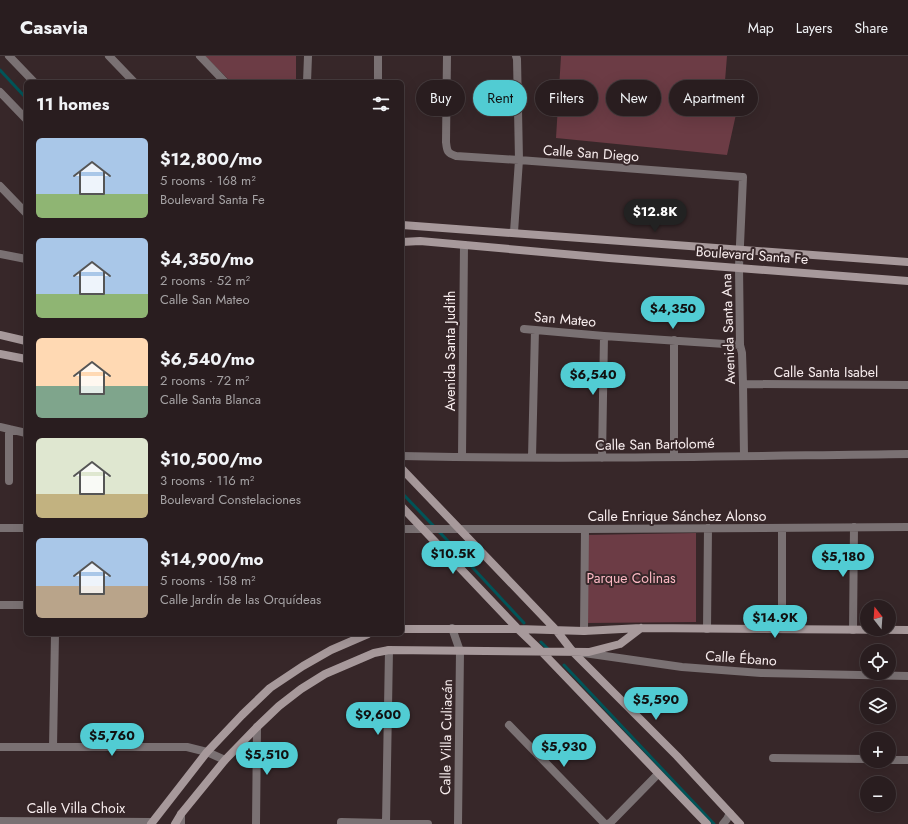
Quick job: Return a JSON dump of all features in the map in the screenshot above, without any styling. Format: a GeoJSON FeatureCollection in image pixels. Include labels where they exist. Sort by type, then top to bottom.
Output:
{"type":"FeatureCollection","features":[{"type":"Feature","properties":{"kind":"street"},"geometry":{"type":"LineString","coordinates":[[9,56],[32,80]]}},
{"type":"Feature","properties":{"kind":"street"},"geometry":{"type":"LineString","coordinates":[[109,56],[132,80]]}},
{"type":"Feature","properties":{"kind":"street"},"geometry":{"type":"LineString","coordinates":[[200,56],[223,80]]}},
{"type":"Feature","properties":{"kind":"street"},"geometry":{"type":"LineString","coordinates":[[307,80],[308,56]]}},
{"type":"Feature","properties":{"kind":"street"},"geometry":{"type":"LineString","coordinates":[[378,56],[378,80]]}},
{"type":"Feature","properties":{"kind":"street","name":"Calle San Diego"},"geometry":{"type":"LineString","coordinates":[[447,56],[446,142],[448,152],[451,154],[456,156],[743,177]]}},
{"type":"Feature","properties":{"kind":"street"},"geometry":{"type":"LineString","coordinates":[[514,232],[519,160],[517,58]]}},
{"type":"Feature","properties":{"kind":"street"},"geometry":{"type":"LineString","coordinates":[[0,92],[24,117]]}},
{"type":"Feature","properties":{"kind":"street","name":"Avenida Santa Ana"},"geometry":{"type":"LineString","coordinates":[[743,177],[739,267],[744,456]]}},
{"type":"Feature","properties":{"kind":"street"},"geometry":{"type":"LineString","coordinates":[[0,186],[24,211]]}},
{"type":"Feature","properties":{"kind":"street","name":"Boulevard Santa Fe"},"geometry":{"type":"LineString","coordinates":[[404,225],[908,262]]}},
{"type":"Feature","properties":{"kind":"street","name":"Boulevard Santa Fe"},"geometry":{"type":"LineString","coordinates":[[404,242],[420,241],[908,281]]}},
{"type":"Feature","properties":{"kind":"street","name":"Avenida Santa Judith"},"geometry":{"type":"LineString","coordinates":[[462,457],[464,245]]}},
{"type":"Feature","properties":{"kind":"street"},"geometry":{"type":"LineString","coordinates":[[0,254],[24,259]]}},
{"type":"Feature","properties":{"kind":"street","name":"San Mateo"},"geometry":{"type":"LineString","coordinates":[[524,329],[740,345]]}},
{"type":"Feature","properties":{"kind":"street"},"geometry":{"type":"LineString","coordinates":[[532,457],[535,330]]}},
{"type":"Feature","properties":{"kind":"street"},"geometry":{"type":"LineString","coordinates":[[0,335],[24,341]]}},
{"type":"Feature","properties":{"kind":"street"},"geometry":{"type":"LineString","coordinates":[[602,458],[604,336]]}},
{"type":"Feature","properties":{"kind":"street"},"geometry":{"type":"LineString","coordinates":[[674,340],[674,457]]}},
{"type":"Feature","properties":{"kind":"street"},"geometry":{"type":"LineString","coordinates":[[0,354],[24,359]]}},
{"type":"Feature","properties":{"kind":"street","name":"Calle Santa Isabel"},"geometry":{"type":"LineString","coordinates":[[743,384],[908,385]]}},
{"type":"Feature","properties":{"kind":"street"},"geometry":{"type":"LineString","coordinates":[[0,427],[24,433]]}},
{"type":"Feature","properties":{"kind":"street"},"geometry":{"type":"LineString","coordinates":[[9,429],[9,481]]}},
{"type":"Feature","properties":{"kind":"street","name":"Calle San Bartolomé"},"geometry":{"type":"LineString","coordinates":[[404,456],[602,458],[908,454]]}},
{"type":"Feature","properties":{"kind":"street"},"geometry":{"type":"LineString","coordinates":[[404,471],[556,630],[573,652],[677,756],[727,819],[740,824]]}},
{"type":"Feature","properties":{"kind":"street"},"geometry":{"type":"LineString","coordinates":[[404,509],[707,824]]}},
{"type":"Feature","properties":{"kind":"street"},"geometry":{"type":"LineString","coordinates":[[853,630],[854,527]]}},
{"type":"Feature","properties":{"kind":"street","name":"Calle Enrique Sánchez Alonso"},"geometry":{"type":"LineString","coordinates":[[422,528],[585,529],[908,527]]}},
{"type":"Feature","properties":{"kind":"street"},"geometry":{"type":"LineString","coordinates":[[0,528],[24,528]]}},
{"type":"Feature","properties":{"kind":"street"},"geometry":{"type":"LineString","coordinates":[[404,529],[422,528]]}},
{"type":"Feature","properties":{"kind":"street"},"geometry":{"type":"LineString","coordinates":[[707,628],[708,528]]}},
{"type":"Feature","properties":{"kind":"street"},"geometry":{"type":"LineString","coordinates":[[782,528],[782,629]]}},
{"type":"Feature","properties":{"kind":"street"},"geometry":{"type":"LineString","coordinates":[[584,631],[585,529]]}},
{"type":"Feature","properties":{"kind":"street"},"geometry":{"type":"LineString","coordinates":[[0,605],[24,605]]}},
{"type":"Feature","properties":{"kind":"street"},"geometry":{"type":"LineString","coordinates":[[404,628],[584,631],[641,628],[908,630]]}},
{"type":"Feature","properties":{"kind":"street","name":"Calle Villa Culiacán"},"geometry":{"type":"LineString","coordinates":[[452,628],[460,651],[458,824]]}},
{"type":"Feature","properties":{"kind":"street"},"geometry":{"type":"LineString","coordinates":[[175,824],[181,814],[226,760],[279,706],[301,689],[325,674],[374,653],[390,650],[589,652],[620,644],[641,628]]}},
{"type":"Feature","properties":{"kind":"street"},"geometry":{"type":"LineString","coordinates":[[53,747],[55,636]]}},
{"type":"Feature","properties":{"kind":"street"},"geometry":{"type":"LineString","coordinates":[[152,823],[207,752],[270,688],[303,666],[331,650],[363,636]]}},
{"type":"Feature","properties":{"kind":"street"},"geometry":{"type":"LineString","coordinates":[[386,823],[390,650]]}},
{"type":"Feature","properties":{"kind":"street","name":"Calle Ébano"},"geometry":{"type":"LineString","coordinates":[[573,652],[682,667],[761,673],[908,676]]}},
{"type":"Feature","properties":{"kind":"street"},"geometry":{"type":"LineString","coordinates":[[509,725],[606,824],[611,822],[658,774]]}},
{"type":"Feature","properties":{"kind":"street"},"geometry":{"type":"LineString","coordinates":[[256,824],[257,727]]}},
{"type":"Feature","properties":{"kind":"street"},"geometry":{"type":"LineString","coordinates":[[0,747],[187,747],[207,752],[226,760]]}},
{"type":"Feature","properties":{"kind":"street"},"geometry":{"type":"LineString","coordinates":[[773,758],[860,759]]}},
{"type":"Feature","properties":{"kind":"street"},"geometry":{"type":"LineString","coordinates":[[896,760],[908,760]]}},
{"type":"Feature","properties":{"kind":"street"},"geometry":{"type":"LineString","coordinates":[[181,814],[181,824]]}},
{"type":"Feature","properties":{"kind":"street","name":"Calle Villa Choix"},"geometry":{"type":"LineString","coordinates":[[0,821],[152,823]]}},
{"type":"Feature","properties":{"kind":"street"},"geometry":{"type":"LineString","coordinates":[[341,823],[428,824]]}},
{"type":"Feature","properties":{"kind":"green space"},"geometry":{"type":"Polygon","coordinates":[[[205,56],[296,56],[296,80],[229,80],[205,56]]]}},
{"type":"Feature","properties":{"kind":"green space"},"geometry":{"type":"Polygon","coordinates":[[[561,56],[727,56],[725,80],[669,80],[669,116],[736,116],[727,155],[556,138],[557,116],[598,116],[598,80],[560,80],[561,56]]]}},
{"type":"Feature","properties":{"kind":"green space","name":"Parque Colinas"},"geometry":{"type":"Polygon","coordinates":[[[696,533],[696,622],[586,623],[585,535],[696,533]]]}},
{"type":"Feature","properties":{"kind":"waterway"},"geometry":{"type":"LineString","coordinates":[[0,70],[24,96]]}},
{"type":"Feature","properties":{"kind":"waterway"},"geometry":{"type":"LineString","coordinates":[[404,495],[524,623]]}},
{"type":"Feature","properties":{"kind":"waterway"},"geometry":{"type":"LineString","coordinates":[[541,642],[548,649]]}},
{"type":"Feature","properties":{"kind":"waterway"},"geometry":{"type":"LineString","coordinates":[[564,665],[714,824]]}}]}
